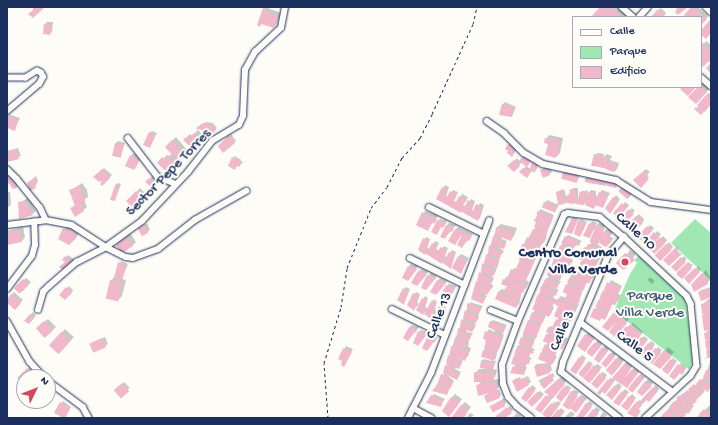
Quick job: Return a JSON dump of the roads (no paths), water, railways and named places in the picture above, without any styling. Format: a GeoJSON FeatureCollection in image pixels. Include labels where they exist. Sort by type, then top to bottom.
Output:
{"type":"FeatureCollection","features":[{"type":"Feature","properties":{"kind":"street","name":"Sector Pepe Torres"},"geometry":{"type":"LineString","coordinates":[[38,310],[43,292],[49,286],[77,262],[106,246],[142,221],[176,184],[212,141],[239,125],[243,116],[245,70],[256,52],[281,28],[285,7]]}},
{"type":"Feature","properties":{"kind":"street"},"geometry":{"type":"LineString","coordinates":[[622,7],[632,16]]}},
{"type":"Feature","properties":{"kind":"street"},"geometry":{"type":"LineString","coordinates":[[640,16],[648,7]]}},
{"type":"Feature","properties":{"kind":"street"},"geometry":{"type":"LineString","coordinates":[[706,7],[711,12]]}},
{"type":"Feature","properties":{"kind":"street"},"geometry":{"type":"LineString","coordinates":[[7,78],[26,78],[38,71],[43,77],[39,84],[7,111]]}},
{"type":"Feature","properties":{"kind":"street"},"geometry":{"type":"LineString","coordinates":[[702,78],[711,86]]}},
{"type":"Feature","properties":{"kind":"street"},"geometry":{"type":"LineString","coordinates":[[487,120],[504,133],[524,153],[543,164],[616,180],[652,202],[711,210]]}},
{"type":"Feature","properties":{"kind":"street"},"geometry":{"type":"LineString","coordinates":[[128,138],[158,177],[176,184]]}},
{"type":"Feature","properties":{"kind":"street"},"geometry":{"type":"LineString","coordinates":[[7,169],[40,207],[46,220]]}},
{"type":"Feature","properties":{"kind":"street"},"geometry":{"type":"LineString","coordinates":[[7,225],[46,220],[72,225],[126,257],[133,258],[158,249],[195,220],[246,191]]}},
{"type":"Feature","properties":{"kind":"street"},"geometry":{"type":"LineString","coordinates":[[429,207],[484,234]]}},
{"type":"Feature","properties":{"kind":"street","name":"Calle 10"},"geometry":{"type":"LineString","coordinates":[[518,321],[564,215],[568,213],[600,217],[624,237],[687,296],[691,304],[697,366],[691,376],[646,418]]}},
{"type":"Feature","properties":{"kind":"street","name":"Calle 13"},"geometry":{"type":"LineString","coordinates":[[408,418],[431,373],[489,221]]}},
{"type":"Feature","properties":{"kind":"street"},"geometry":{"type":"LineString","coordinates":[[7,289],[32,256],[35,245],[34,222]]}},
{"type":"Feature","properties":{"kind":"street","name":"Calle 3"},"geometry":{"type":"LineString","coordinates":[[619,418],[561,372],[563,362],[608,256],[624,237]]}},
{"type":"Feature","properties":{"kind":"street"},"geometry":{"type":"LineString","coordinates":[[410,258],[465,285]]}},
{"type":"Feature","properties":{"kind":"street"},"geometry":{"type":"LineString","coordinates":[[392,309],[445,335]]}},
{"type":"Feature","properties":{"kind":"street"},"geometry":{"type":"LineString","coordinates":[[491,310],[518,321],[502,365],[503,384],[508,397],[517,407],[531,418]]}},
{"type":"Feature","properties":{"kind":"street"},"geometry":{"type":"LineString","coordinates":[[7,321],[30,362],[37,369]]}},
{"type":"Feature","properties":{"kind":"street","name":"Calle 5"},"geometry":{"type":"LineString","coordinates":[[580,322],[673,392]]}},
{"type":"Feature","properties":{"kind":"street"},"geometry":{"type":"LineString","coordinates":[[56,387],[83,407],[89,418]]}},
{"type":"Feature","properties":{"kind":"street"},"geometry":{"type":"LineString","coordinates":[[413,408],[432,418]]}},
{"type":"Feature","properties":{"kind":"place","name":"Centro Comunal Villa Verde"},"geometry":{"type":"Point","coordinates":[625,262]}},
{"type":"Feature","properties":{"kind":"park label","name":"Parque Villa Verde"},"geometry":{"type":"Point","coordinates":[650,304]}}]}
